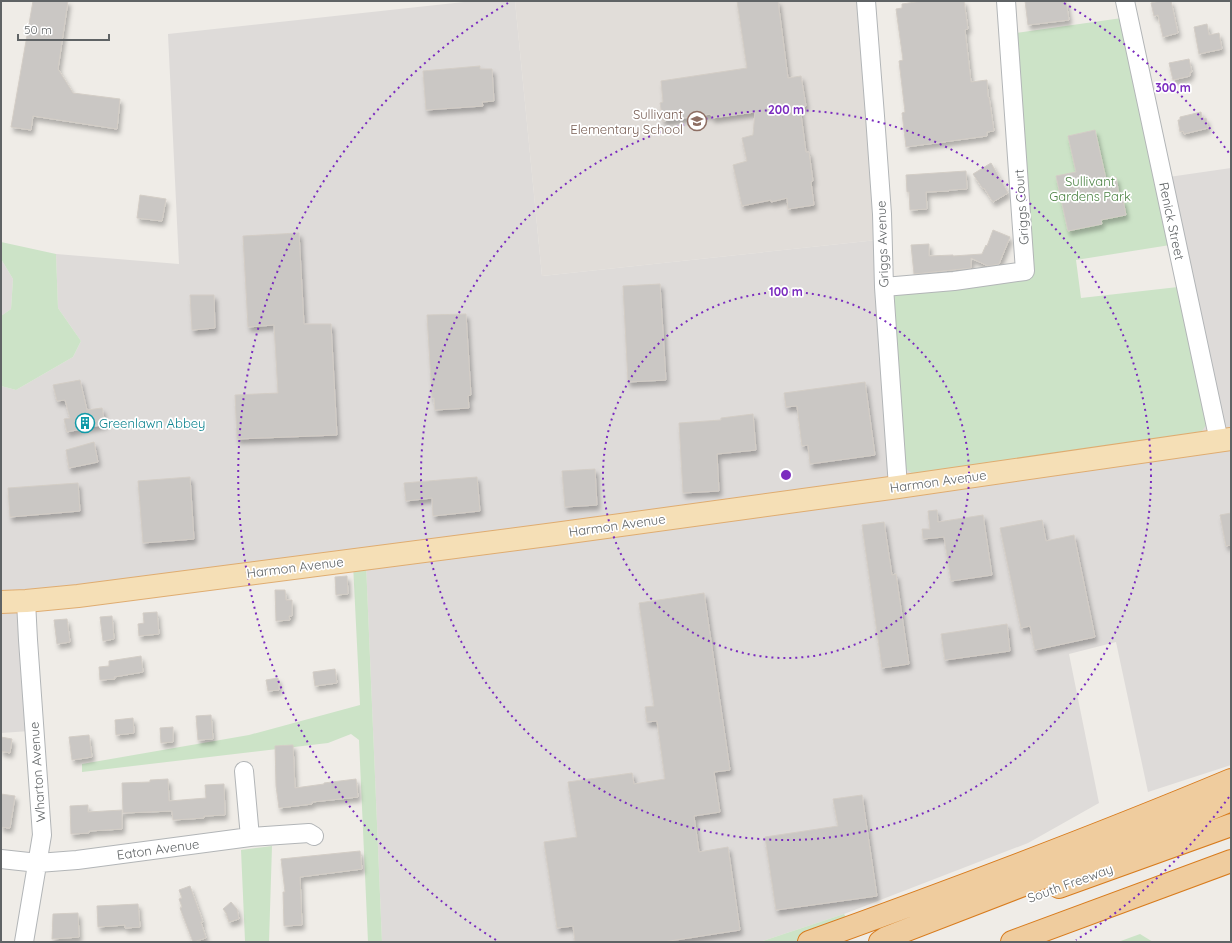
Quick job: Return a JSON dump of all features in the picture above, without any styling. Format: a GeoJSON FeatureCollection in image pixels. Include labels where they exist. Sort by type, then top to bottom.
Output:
{"type":"FeatureCollection","features":[{"type":"Feature","properties":{"kind":"highway"},"geometry":{"type":"LineString","coordinates":[[809,942],[908,907],[1098,834],[1231,780]]}},
{"type":"Feature","properties":{"kind":"highway"},"geometry":{"type":"LineString","coordinates":[[880,942],[886,938],[1132,843],[1231,800]]}},
{"type":"Feature","properties":{"kind":"highway","name":"South Freeway"},"geometry":{"type":"LineString","coordinates":[[909,942],[1231,825]]}},
{"type":"Feature","properties":{"kind":"highway"},"geometry":{"type":"LineString","coordinates":[[1012,942],[1231,861]]}},
{"type":"Feature","properties":{"kind":"highway"},"geometry":{"type":"LineString","coordinates":[[1056,926],[1231,874]]}},
{"type":"Feature","properties":{"kind":"main road","name":"Harmon Avenue"},"geometry":{"type":"LineString","coordinates":[[1,602],[78,596],[555,534],[1225,440]]}},
{"type":"Feature","properties":{"kind":"street","name":"Griggs Avenue"},"geometry":{"type":"LineString","coordinates":[[866,1],[876,122],[882,214],[884,287],[898,487]]}},
{"type":"Feature","properties":{"kind":"street","name":"Griggs Court"},"geometry":{"type":"LineString","coordinates":[[884,287],[954,281],[1026,271],[1006,1]]}},
{"type":"Feature","properties":{"kind":"street","name":"Renick Street"},"geometry":{"type":"LineString","coordinates":[[1125,1],[1225,440]]}},
{"type":"Feature","properties":{"kind":"street","name":"Wharton Avenue"},"geometry":{"type":"LineString","coordinates":[[24,942],[42,835],[26,601]]}},
{"type":"Feature","properties":{"kind":"street"},"geometry":{"type":"LineString","coordinates":[[244,771],[250,837]]}},
{"type":"Feature","properties":{"kind":"street","name":"Eaton Avenue"},"geometry":{"type":"LineString","coordinates":[[1,859],[38,864],[250,837],[309,833],[314,836]]}},
{"type":"Feature","properties":{"kind":"shaded area"},"geometry":{"type":"Polygon","coordinates":[[[473,1],[515,1],[542,276],[877,240],[894,292],[905,468],[1207,424],[1155,179],[1231,168],[1231,765],[1148,792],[1116,642],[1069,654],[1099,803],[1028,843],[844,914],[760,942],[382,942],[366,563],[22,604],[30,731],[1,733],[1,386],[16,390],[73,357],[81,341],[58,308],[56,254],[179,264],[168,34],[473,1]]]}},
{"type":"Feature","properties":{"kind":"shaded area","name":"Sullivant Elementary School"},"geometry":{"type":"Polygon","coordinates":[[[515,1],[858,1],[877,240],[542,276],[515,1]]]}},
{"type":"Feature","properties":{"kind":"shaded area"},"geometry":{"type":"Polygon","coordinates":[[[1,259],[13,279],[11,309],[1,316],[1,259]]]}},
{"type":"Feature","properties":{"kind":"green space","name":"Sullivant Gardens Park"},"geometry":{"type":"Polygon","coordinates":[[[1122,18],[1170,245],[1076,260],[1081,298],[1178,287],[1207,424],[1195,440],[917,477],[905,468],[894,292],[1029,268],[1016,33],[1122,18]]]}},
{"type":"Feature","properties":{"kind":"green space"},"geometry":{"type":"Polygon","coordinates":[[[1,242],[56,254],[58,308],[81,341],[73,357],[16,390],[1,386],[1,316],[11,309],[13,279],[1,259],[1,242]]]}},
{"type":"Feature","properties":{"kind":"green space"},"geometry":{"type":"Polygon","coordinates":[[[366,563],[382,942],[368,942],[359,740],[351,734],[328,743],[82,772],[82,764],[249,735],[360,705],[353,564],[366,563]]]}},
{"type":"Feature","properties":{"kind":"green space"},"geometry":{"type":"Polygon","coordinates":[[[272,846],[269,942],[243,942],[245,941],[241,850],[272,846]]]}},
{"type":"Feature","properties":{"kind":"green space"},"geometry":{"type":"Polygon","coordinates":[[[844,914],[856,933],[830,942],[760,942],[844,914]]]}},
{"type":"Feature","properties":{"kind":"green space"},"geometry":{"type":"Polygon","coordinates":[[[1140,934],[1153,942],[1118,942],[1140,934]]]}},
{"type":"Feature","properties":{"kind":"building"},"geometry":{"type":"Polygon","coordinates":[[[33,1],[68,1],[58,69],[73,93],[120,99],[117,129],[33,116],[31,130],[11,127],[33,1]]]}},
{"type":"Feature","properties":{"kind":"building"},"geometry":{"type":"Polygon","coordinates":[[[737,1],[778,1],[788,78],[801,76],[806,106],[800,107],[806,152],[809,152],[813,181],[811,182],[814,205],[788,209],[787,198],[742,206],[733,165],[747,161],[742,138],[753,135],[755,112],[712,118],[711,114],[663,121],[660,103],[663,102],[661,81],[747,68],[737,1]]]}},
{"type":"Feature","properties":{"kind":"building"},"geometry":{"type":"Polygon","coordinates":[[[922,1],[964,1],[968,29],[965,30],[971,82],[987,80],[988,97],[994,131],[987,132],[987,136],[906,147],[902,113],[905,112],[899,61],[903,60],[896,9],[902,8],[902,4],[922,1]]]}},
{"type":"Feature","properties":{"kind":"building"},"geometry":{"type":"Polygon","coordinates":[[[1025,1],[1066,1],[1069,20],[1028,25],[1025,1]]]}},
{"type":"Feature","properties":{"kind":"building"},"geometry":{"type":"Polygon","coordinates":[[[1171,1],[1178,33],[1163,37],[1158,15],[1154,16],[1151,3],[1171,1]]]}},
{"type":"Feature","properties":{"kind":"building"},"geometry":{"type":"Polygon","coordinates":[[[1207,24],[1209,35],[1219,33],[1222,49],[1199,54],[1194,27],[1207,24]]]}},
{"type":"Feature","properties":{"kind":"building"},"geometry":{"type":"Polygon","coordinates":[[[1189,59],[1192,72],[1190,72],[1190,76],[1173,80],[1169,63],[1189,59]]]}},
{"type":"Feature","properties":{"kind":"building"},"geometry":{"type":"Polygon","coordinates":[[[480,66],[480,69],[492,69],[494,101],[482,102],[483,106],[426,110],[423,71],[480,66]]]}},
{"type":"Feature","properties":{"kind":"building"},"geometry":{"type":"Polygon","coordinates":[[[1201,112],[1202,119],[1206,118],[1208,128],[1184,134],[1183,131],[1180,132],[1178,120],[1180,120],[1180,117],[1201,112]]]}},
{"type":"Feature","properties":{"kind":"building"},"geometry":{"type":"Polygon","coordinates":[[[1095,130],[1106,179],[1116,177],[1120,200],[1123,200],[1126,215],[1101,220],[1102,224],[1068,231],[1056,176],[1076,172],[1068,136],[1095,130]]]}},
{"type":"Feature","properties":{"kind":"building"},"geometry":{"type":"Polygon","coordinates":[[[991,163],[1008,193],[993,202],[973,174],[991,163]]]}},
{"type":"Feature","properties":{"kind":"building"},"geometry":{"type":"Polygon","coordinates":[[[966,171],[967,189],[926,192],[927,209],[910,210],[906,175],[966,171]]]}},
{"type":"Feature","properties":{"kind":"building"},"geometry":{"type":"Polygon","coordinates":[[[140,195],[166,199],[162,221],[137,218],[140,195]]]}},
{"type":"Feature","properties":{"kind":"building"},"geometry":{"type":"Polygon","coordinates":[[[993,230],[1010,237],[999,264],[988,266],[971,258],[971,268],[914,274],[911,245],[929,244],[929,256],[982,254],[986,245],[987,246],[993,230]]]}},
{"type":"Feature","properties":{"kind":"building"},"geometry":{"type":"Polygon","coordinates":[[[299,233],[304,324],[331,324],[337,435],[237,439],[235,395],[278,393],[274,325],[248,327],[243,236],[299,233]]]}},
{"type":"Feature","properties":{"kind":"building"},"geometry":{"type":"Polygon","coordinates":[[[660,284],[666,380],[628,382],[623,286],[660,284]]]}},
{"type":"Feature","properties":{"kind":"building"},"geometry":{"type":"Polygon","coordinates":[[[190,295],[214,295],[215,328],[192,330],[190,295]]]}},
{"type":"Feature","properties":{"kind":"building"},"geometry":{"type":"Polygon","coordinates":[[[466,314],[471,395],[468,396],[469,408],[435,410],[434,398],[432,398],[427,315],[466,314]]]}},
{"type":"Feature","properties":{"kind":"building","name":"Greenlawn Abbey"},"geometry":{"type":"Polygon","coordinates":[[[80,380],[87,410],[102,408],[105,424],[67,432],[64,419],[70,418],[65,400],[57,401],[53,385],[80,380]]]}},
{"type":"Feature","properties":{"kind":"building"},"geometry":{"type":"Polygon","coordinates":[[[865,382],[875,455],[810,464],[808,445],[802,446],[797,406],[786,407],[784,393],[865,382]]]}},
{"type":"Feature","properties":{"kind":"building"},"geometry":{"type":"Polygon","coordinates":[[[753,414],[756,450],[717,454],[719,491],[683,493],[679,423],[721,420],[721,418],[753,414]]]}},
{"type":"Feature","properties":{"kind":"building"},"geometry":{"type":"Polygon","coordinates":[[[94,442],[98,462],[69,468],[66,450],[94,442]]]}},
{"type":"Feature","properties":{"kind":"building"},"geometry":{"type":"Polygon","coordinates":[[[595,469],[597,505],[565,507],[562,471],[595,469]]]}},
{"type":"Feature","properties":{"kind":"building"},"geometry":{"type":"Polygon","coordinates":[[[190,477],[194,539],[143,543],[138,481],[190,477]]]}},
{"type":"Feature","properties":{"kind":"building"},"geometry":{"type":"Polygon","coordinates":[[[477,477],[480,511],[433,516],[432,498],[406,501],[404,483],[477,477]]]}},
{"type":"Feature","properties":{"kind":"building"},"geometry":{"type":"Polygon","coordinates":[[[78,483],[80,511],[10,517],[8,488],[78,483]]]}},
{"type":"Feature","properties":{"kind":"building"},"geometry":{"type":"Polygon","coordinates":[[[937,510],[938,522],[983,515],[992,575],[951,581],[944,537],[923,539],[922,529],[930,529],[928,511],[937,510]]]}},
{"type":"Feature","properties":{"kind":"building"},"geometry":{"type":"Polygon","coordinates":[[[1231,513],[1231,545],[1226,546],[1220,515],[1231,513]]]}},
{"type":"Feature","properties":{"kind":"building"},"geometry":{"type":"Polygon","coordinates":[[[1042,520],[1046,541],[1074,535],[1095,637],[1035,650],[1030,626],[1021,628],[1000,528],[1042,520]]]}},
{"type":"Feature","properties":{"kind":"building"},"geometry":{"type":"Polygon","coordinates":[[[884,522],[892,575],[896,574],[909,664],[882,668],[862,525],[884,522]]]}},
{"type":"Feature","properties":{"kind":"building"},"geometry":{"type":"Polygon","coordinates":[[[347,576],[348,594],[336,595],[335,577],[347,576]]]}},
{"type":"Feature","properties":{"kind":"building"},"geometry":{"type":"Polygon","coordinates":[[[275,590],[285,590],[286,600],[292,600],[292,616],[289,616],[290,620],[276,621],[275,590]]]}},
{"type":"Feature","properties":{"kind":"building"},"geometry":{"type":"Polygon","coordinates":[[[704,593],[730,770],[714,772],[720,812],[694,816],[699,852],[728,847],[740,930],[663,942],[575,942],[573,926],[557,928],[544,842],[577,837],[568,782],[632,773],[634,784],[665,779],[657,721],[647,722],[645,707],[654,706],[639,603],[704,593]]]}},
{"type":"Feature","properties":{"kind":"building"},"geometry":{"type":"Polygon","coordinates":[[[157,612],[159,634],[139,636],[138,624],[144,623],[143,613],[157,612]]]}},
{"type":"Feature","properties":{"kind":"building"},"geometry":{"type":"Polygon","coordinates":[[[112,616],[114,639],[103,641],[100,617],[112,616]]]}},
{"type":"Feature","properties":{"kind":"building"},"geometry":{"type":"Polygon","coordinates":[[[67,619],[70,642],[57,644],[54,620],[67,619]]]}},
{"type":"Feature","properties":{"kind":"building"},"geometry":{"type":"Polygon","coordinates":[[[1007,624],[1010,651],[945,660],[941,634],[1007,624]]]}},
{"type":"Feature","properties":{"kind":"building"},"geometry":{"type":"Polygon","coordinates":[[[141,656],[143,672],[114,677],[115,679],[100,680],[99,667],[109,666],[109,661],[141,656]]]}},
{"type":"Feature","properties":{"kind":"building"},"geometry":{"type":"Polygon","coordinates":[[[335,669],[337,683],[315,686],[313,672],[335,669]]]}},
{"type":"Feature","properties":{"kind":"building"},"geometry":{"type":"Polygon","coordinates":[[[278,678],[279,690],[268,691],[266,680],[278,678]]]}},
{"type":"Feature","properties":{"kind":"building"},"geometry":{"type":"Polygon","coordinates":[[[211,715],[213,739],[198,740],[196,716],[211,715]]]}},
{"type":"Feature","properties":{"kind":"building"},"geometry":{"type":"Polygon","coordinates":[[[133,718],[134,733],[116,735],[115,720],[133,718]]]}},
{"type":"Feature","properties":{"kind":"building"},"geometry":{"type":"Polygon","coordinates":[[[173,727],[173,742],[161,743],[160,728],[173,727]]]}},
{"type":"Feature","properties":{"kind":"building"},"geometry":{"type":"Polygon","coordinates":[[[89,735],[92,757],[72,760],[69,737],[89,735]]]}},
{"type":"Feature","properties":{"kind":"building"},"geometry":{"type":"Polygon","coordinates":[[[1,737],[12,739],[10,753],[1,751],[1,737]]]}},
{"type":"Feature","properties":{"kind":"building"},"geometry":{"type":"Polygon","coordinates":[[[293,745],[295,788],[356,779],[358,797],[312,802],[312,804],[279,808],[276,786],[275,746],[293,745]]]}},
{"type":"Feature","properties":{"kind":"building"},"geometry":{"type":"Polygon","coordinates":[[[168,779],[169,801],[206,798],[205,785],[224,784],[225,815],[173,820],[172,811],[123,813],[122,783],[150,782],[150,780],[168,779]]]}},
{"type":"Feature","properties":{"kind":"building"},"geometry":{"type":"Polygon","coordinates":[[[1,794],[15,796],[10,828],[1,827],[1,794]]]}},
{"type":"Feature","properties":{"kind":"building"},"geometry":{"type":"Polygon","coordinates":[[[862,795],[877,896],[776,910],[765,837],[838,826],[833,799],[862,795]]]}},
{"type":"Feature","properties":{"kind":"building"},"geometry":{"type":"Polygon","coordinates":[[[88,805],[88,812],[122,810],[122,829],[89,831],[89,833],[71,834],[70,806],[88,805]]]}},
{"type":"Feature","properties":{"kind":"building"},"geometry":{"type":"Polygon","coordinates":[[[360,851],[362,869],[300,877],[302,925],[284,926],[283,892],[285,892],[281,859],[360,851]]]}},
{"type":"Feature","properties":{"kind":"building"},"geometry":{"type":"Polygon","coordinates":[[[190,886],[203,922],[201,922],[206,938],[193,942],[180,908],[182,907],[179,899],[182,898],[179,890],[190,886]]]}},
{"type":"Feature","properties":{"kind":"building"},"geometry":{"type":"Polygon","coordinates":[[[231,902],[237,909],[239,919],[229,922],[223,909],[231,902]]]}},
{"type":"Feature","properties":{"kind":"building"},"geometry":{"type":"Polygon","coordinates":[[[138,904],[140,927],[125,928],[125,925],[98,927],[97,906],[138,904]]]}},
{"type":"Feature","properties":{"kind":"building"},"geometry":{"type":"Polygon","coordinates":[[[78,913],[79,937],[52,939],[53,914],[78,913]]]}},
{"type":"Feature","properties":{"kind":"place","name":"Sullivant Elementary School"},"geometry":{"type":"Point","coordinates":[697,121]}},
{"type":"Feature","properties":{"kind":"place","name":"Greenlawn Abbey"},"geometry":{"type":"Point","coordinates":[85,423]}}]}
